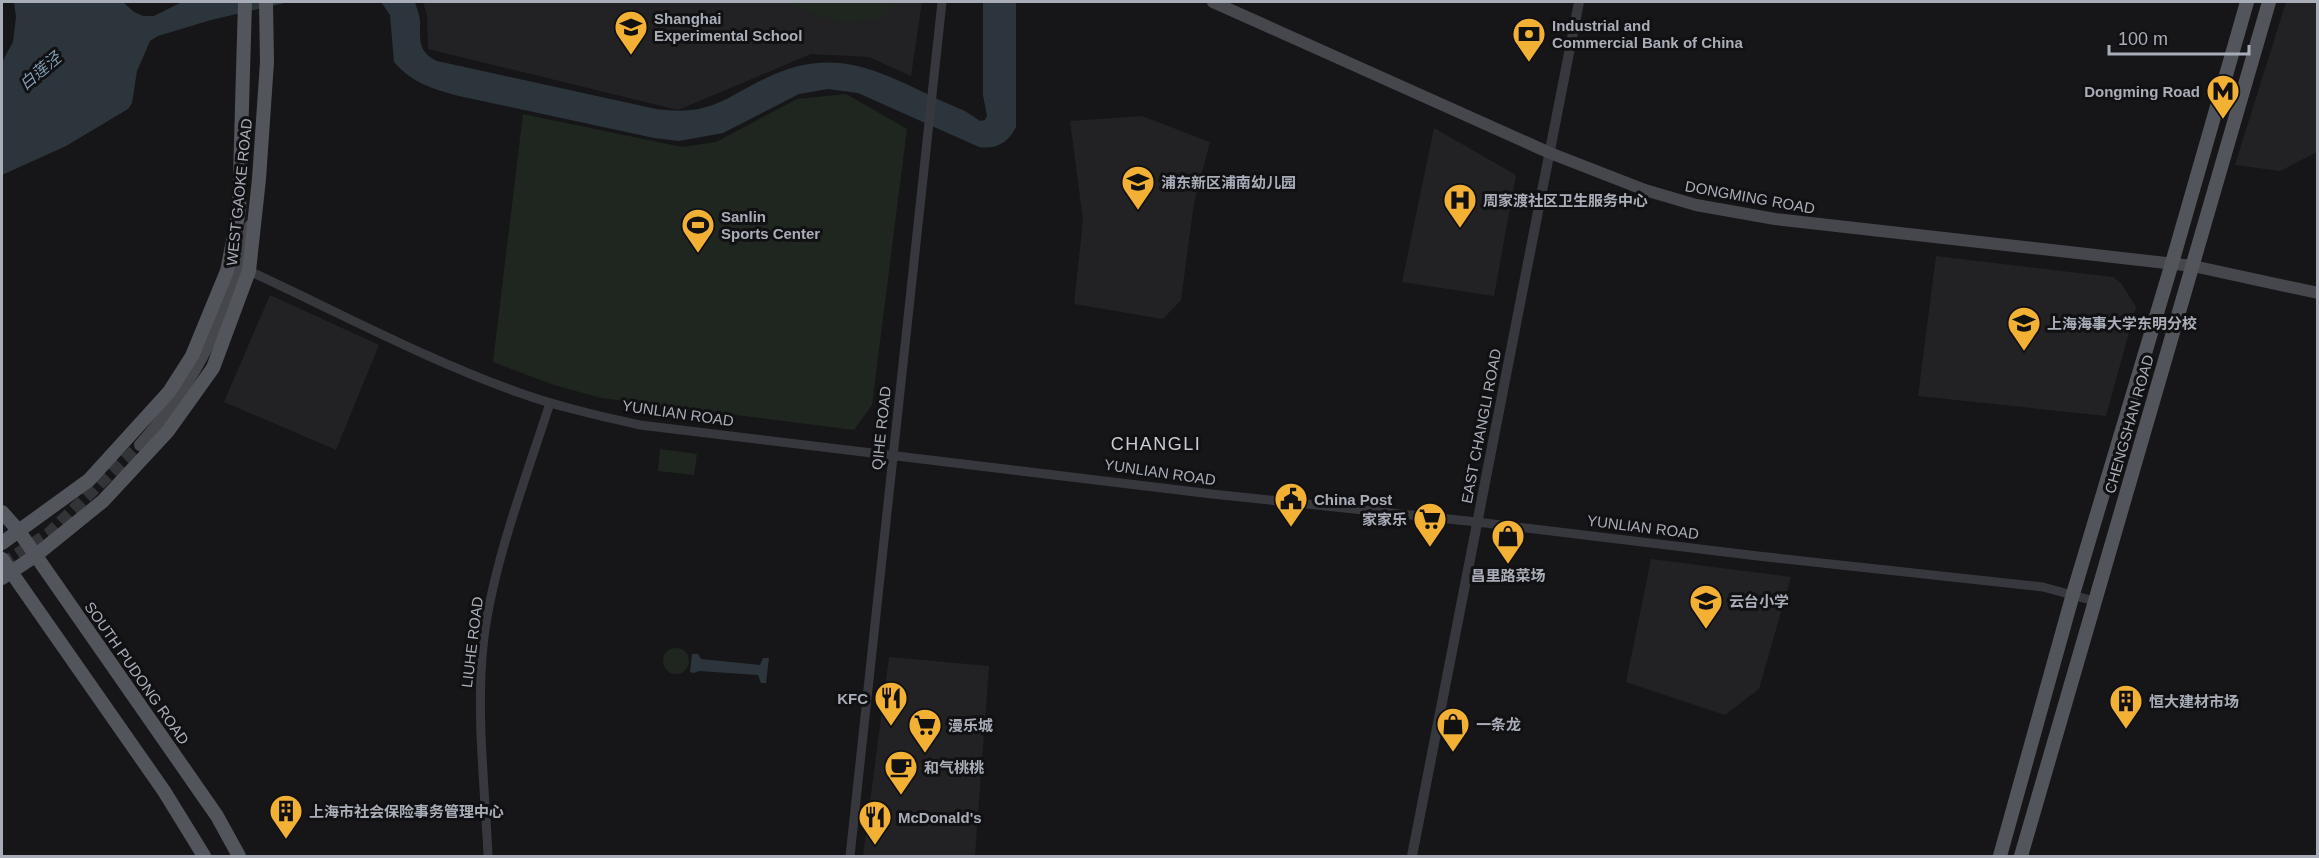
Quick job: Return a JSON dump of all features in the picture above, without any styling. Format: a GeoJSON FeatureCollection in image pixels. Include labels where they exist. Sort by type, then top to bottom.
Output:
{"type":"FeatureCollection","features":[{"type":"Feature","properties":{"kind":"main road","name":"WEST GAOKE ROAD"},"geometry":{"type":"LineString","coordinates":[[2,543],[89,480],[169,393],[192,356],[227,271],[239,211],[244,2]]}},
{"type":"Feature","properties":{"kind":"main road","name":"WEST GAOKE ROAD"},"geometry":{"type":"LineString","coordinates":[[6,575],[35,556],[103,501],[168,431],[213,368],[249,271],[267,62],[266,2]]}},
{"type":"Feature","properties":{"kind":"main road","name":"DONGMING ROAD"},"geometry":{"type":"LineString","coordinates":[[1213,2],[1550,153],[1669,198],[1749,215],[2193,266],[2318,293]]}},
{"type":"Feature","properties":{"kind":"main road","name":"CHENGSHAN ROAD"},"geometry":{"type":"LineString","coordinates":[[2000,856],[2073,594],[2247,2]]}},
{"type":"Feature","properties":{"kind":"main road","name":"CHENGSHAN ROAD"},"geometry":{"type":"LineString","coordinates":[[2021,856],[2269,2]]}},
{"type":"Feature","properties":{"kind":"main road"},"geometry":{"type":"LineString","coordinates":[[140,445],[176,401],[202,361],[235,282],[257,199]]}},
{"type":"Feature","properties":{"kind":"main road","name":"SOUTH PUDONG ROAD"},"geometry":{"type":"LineString","coordinates":[[2,512],[18,530],[217,816],[239,856]]}},
{"type":"Feature","properties":{"kind":"main road"},"geometry":{"type":"LineString","coordinates":[[2,559],[6,575],[164,790],[204,856]]}},
{"type":"Feature","properties":{"kind":"street","name":"QIHE ROAD"},"geometry":{"type":"LineString","coordinates":[[850,856],[942,2]]}},
{"type":"Feature","properties":{"kind":"street","name":"EAST CHANGLI ROAD"},"geometry":{"type":"LineString","coordinates":[[1412,856],[1579,2]]}},
{"type":"Feature","properties":{"kind":"street","name":"YUNLIAN ROAD"},"geometry":{"type":"LineString","coordinates":[[249,271],[449,364],[550,403],[640,425],[1212,494],[2043,587],[2094,601]]}},
{"type":"Feature","properties":{"kind":"street","name":"LIUHE ROAD"},"geometry":{"type":"LineString","coordinates":[[488,856],[481,697],[483,645],[492,592],[550,403]]}},
{"type":"Feature","properties":{"kind":"shaded area","name":"Shanghai Experimental School"},"geometry":{"type":"Polygon","coordinates":[[[423,2],[922,2],[911,76],[869,57],[811,54],[678,110],[428,49],[427,15],[423,2]]]}},
{"type":"Feature","properties":{"kind":"shaded area"},"geometry":{"type":"Polygon","coordinates":[[[783,2],[895,2],[882,19],[838,22],[783,2]]]}},
{"type":"Feature","properties":{"kind":"shaded area"},"geometry":{"type":"Polygon","coordinates":[[[2286,2],[2317,2],[2317,152],[2280,171],[2235,165],[2286,2]]]}},
{"type":"Feature","properties":{"kind":"shaded area","name":"Sanlin Sports Center"},"geometry":{"type":"Polygon","coordinates":[[[846,94],[907,129],[872,405],[854,430],[601,398],[554,385],[493,362],[523,114],[682,147],[716,142],[797,99],[846,94]]]}},
{"type":"Feature","properties":{"kind":"shaded area","name":"浦东新区浦南幼儿园"},"geometry":{"type":"Polygon","coordinates":[[[1142,116],[1210,142],[1194,203],[1181,300],[1163,319],[1074,304],[1083,220],[1070,121],[1142,116]]]}},
{"type":"Feature","properties":{"kind":"shaded area","name":"周家渡社区卫生服务中心"},"geometry":{"type":"Polygon","coordinates":[[[1434,128],[1516,175],[1494,296],[1402,282],[1434,128]]]}},
{"type":"Feature","properties":{"kind":"shaded area","name":"上海海事大学东明分校"},"geometry":{"type":"Polygon","coordinates":[[[1936,256],[2113,277],[2121,283],[2136,307],[2106,416],[1918,396],[1936,256]]]}},
{"type":"Feature","properties":{"kind":"shaded area"},"geometry":{"type":"Polygon","coordinates":[[[270,295],[379,345],[336,450],[224,402],[270,295]]]}},
{"type":"Feature","properties":{"kind":"shaded area"},"geometry":{"type":"Polygon","coordinates":[[[660,449],[697,454],[694,475],[658,471],[660,449]]]}},
{"type":"Feature","properties":{"kind":"shaded area","name":"云台小学"},"geometry":{"type":"Polygon","coordinates":[[[1651,559],[1791,577],[1759,689],[1725,715],[1626,682],[1651,559]]]}},
{"type":"Feature","properties":{"kind":"shaded area"},"geometry":{"type":"Polygon","coordinates":[[[676,648],[686,651],[689,661],[686,671],[676,674],[666,671],[663,661],[666,651],[676,648]]]}},
{"type":"Feature","properties":{"kind":"shaded area","name":"漫乐城"},"geometry":{"type":"Polygon","coordinates":[[[889,657],[989,666],[975,856],[863,856],[889,657]]]}},
{"type":"Feature","properties":{"kind":"water","name":"白莲泾"},"geometry":{"type":"Polygon","coordinates":[[[14,2],[123,2],[134,12],[143,16],[154,16],[182,2],[289,2],[211,20],[158,36],[150,41],[137,71],[132,103],[128,109],[66,146],[2,175],[2,62],[13,42],[16,17],[14,2]]]}},
{"type":"Feature","properties":{"kind":"water"},"geometry":{"type":"Polygon","coordinates":[[[381,2],[415,2],[420,19],[422,46],[431,58],[437,61],[656,109],[676,111],[707,107],[775,74],[795,67],[815,63],[833,63],[869,69],[886,75],[965,111],[980,121],[985,120],[987,116],[983,95],[983,2],[1016,2],[1016,127],[1010,137],[1001,144],[985,148],[979,147],[858,93],[828,89],[799,94],[723,133],[679,141],[654,138],[459,96],[424,84],[408,75],[394,62],[390,15],[381,2]]]}},
{"type":"Feature","properties":{"kind":"water"},"geometry":{"type":"Polygon","coordinates":[[[692,654],[698,654],[701,659],[760,665],[763,658],[769,658],[766,683],[761,683],[758,675],[690,672],[692,654]]]}},
{"type":"Feature","properties":{"kind":"tunnel"},"geometry":{"type":"LineString","coordinates":[[2,564],[49,533],[140,445]]}},
{"type":"Feature","properties":{"kind":"place","name":"Shanghai Experimental School"},"geometry":{"type":"Point","coordinates":[631,56]}},
{"type":"Feature","properties":{"kind":"place","name":"Industrial and Commercial Bank of China"},"geometry":{"type":"Point","coordinates":[1529,63]}},
{"type":"Feature","properties":{"kind":"place","name":"Dongming Road"},"geometry":{"type":"Point","coordinates":[2223,120]}},
{"type":"Feature","properties":{"kind":"place","name":"浦东新区浦南幼儿园"},"geometry":{"type":"Point","coordinates":[1138,211]}},
{"type":"Feature","properties":{"kind":"place","name":"周家渡社区卫生服务中心"},"geometry":{"type":"Point","coordinates":[1460,229]}},
{"type":"Feature","properties":{"kind":"place","name":"Sanlin Sports Center"},"geometry":{"type":"Point","coordinates":[698,254]}},
{"type":"Feature","properties":{"kind":"place","name":"上海海事大学东明分校"},"geometry":{"type":"Point","coordinates":[2024,352]}},
{"type":"Feature","properties":{"kind":"place","name":"China Post"},"geometry":{"type":"Point","coordinates":[1291,528]}},
{"type":"Feature","properties":{"kind":"place","name":"家家乐"},"geometry":{"type":"Point","coordinates":[1430,548]}},
{"type":"Feature","properties":{"kind":"place","name":"昌里路菜场"},"geometry":{"type":"Point","coordinates":[1508,565]}},
{"type":"Feature","properties":{"kind":"place","name":"云台小学"},"geometry":{"type":"Point","coordinates":[1706,630]}},
{"type":"Feature","properties":{"kind":"place","name":"KFC"},"geometry":{"type":"Point","coordinates":[891,727]}},
{"type":"Feature","properties":{"kind":"place","name":"恒大建材市场"},"geometry":{"type":"Point","coordinates":[2126,730]}},
{"type":"Feature","properties":{"kind":"place","name":"一条龙"},"geometry":{"type":"Point","coordinates":[1453,753]}},
{"type":"Feature","properties":{"kind":"place","name":"漫乐城"},"geometry":{"type":"Point","coordinates":[925,754]}},
{"type":"Feature","properties":{"kind":"place","name":"和气桃桃"},"geometry":{"type":"Point","coordinates":[901,796]}},
{"type":"Feature","properties":{"kind":"place","name":"上海市社会保险事务管理中心"},"geometry":{"type":"Point","coordinates":[286,840]}},
{"type":"Feature","properties":{"kind":"place","name":"McDonald's"},"geometry":{"type":"Point","coordinates":[875,846]}},
{"type":"Feature","properties":{"kind":"district","name":"CHANGLI"},"geometry":{"type":"Point","coordinates":[1156,444]}}]}
